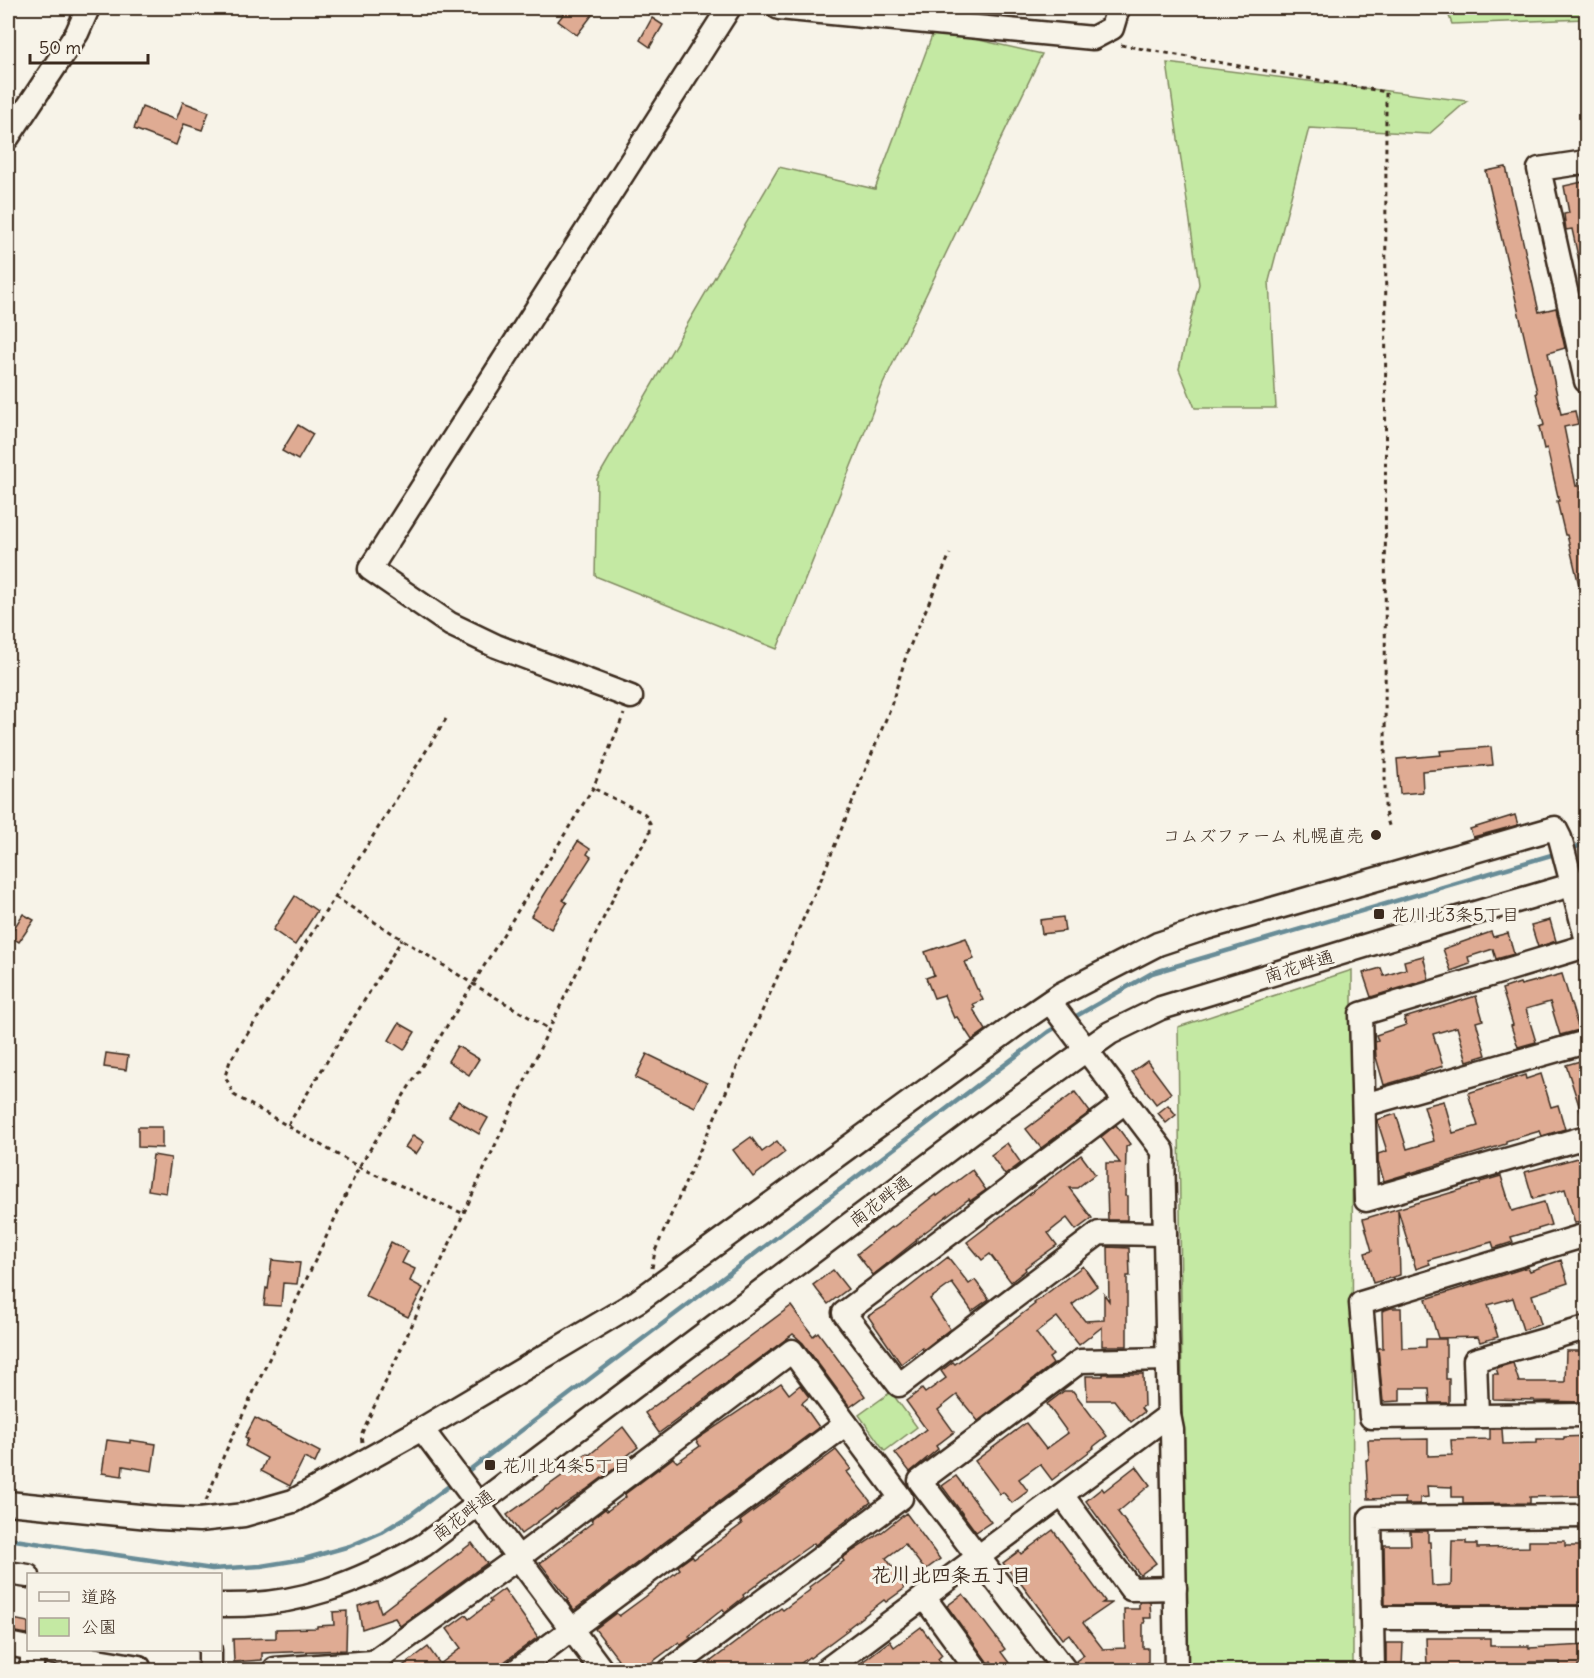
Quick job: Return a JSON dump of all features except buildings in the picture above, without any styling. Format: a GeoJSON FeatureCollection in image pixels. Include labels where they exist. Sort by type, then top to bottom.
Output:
{"type":"FeatureCollection","features":[{"type":"Feature","properties":{"kind":"street"},"geometry":{"type":"LineString","coordinates":[[8,137],[77,33],[88,8]]}},
{"type":"Feature","properties":{"kind":"street"},"geometry":{"type":"LineString","coordinates":[[631,697],[496,646],[450,624],[370,569],[729,8]]}},
{"type":"Feature","properties":{"kind":"street"},"geometry":{"type":"LineString","coordinates":[[779,8],[1093,38],[1112,28],[1118,8]]}},
{"type":"Feature","properties":{"kind":"street"},"geometry":{"type":"LineString","coordinates":[[1587,162],[1539,169],[1587,381]]}},
{"type":"Feature","properties":{"kind":"street"},"geometry":{"type":"LineString","coordinates":[[8,1503],[199,1520],[244,1515],[293,1500],[422,1430],[649,1294],[1017,1024],[1060,1016],[1158,944],[1206,928],[1555,828],[1575,877],[1587,937]]}},
{"type":"Feature","properties":{"kind":"street","name":"南花畔通"},"geometry":{"type":"LineString","coordinates":[[222,1605],[275,1602],[318,1594],[362,1578],[424,1545],[471,1496],[1110,1033],[1161,1008],[1575,877]]}},
{"type":"Feature","properties":{"kind":"street"},"geometry":{"type":"LineString","coordinates":[[1587,946],[1361,1014],[1366,1200],[1587,1137]]}},
{"type":"Feature","properties":{"kind":"street"},"geometry":{"type":"LineString","coordinates":[[1060,1016],[1163,1151],[1168,1415],[1172,1430],[1176,1671]]}},
{"type":"Feature","properties":{"kind":"street"},"geometry":{"type":"LineString","coordinates":[[1364,1106],[1587,1042]]}},
{"type":"Feature","properties":{"kind":"street"},"geometry":{"type":"LineString","coordinates":[[1125,1102],[844,1313],[899,1385],[1099,1233],[1165,1234]]}},
{"type":"Feature","properties":{"kind":"street"},"geometry":{"type":"LineString","coordinates":[[1587,1235],[1361,1303],[1371,1417],[1587,1415]]}},
{"type":"Feature","properties":{"kind":"street"},"geometry":{"type":"LineString","coordinates":[[1477,1416],[1475,1360],[1587,1328]]}},
{"type":"Feature","properties":{"kind":"street"},"geometry":{"type":"LineString","coordinates":[[275,1671],[275,1669],[374,1662],[518,1558],[792,1351],[901,1498],[670,1671]]}},
{"type":"Feature","properties":{"kind":"street"},"geometry":{"type":"LineString","coordinates":[[1065,1671],[920,1481],[1080,1361],[1168,1359]]}},
{"type":"Feature","properties":{"kind":"street"},"geometry":{"type":"LineString","coordinates":[[826,1671],[1168,1415]]}},
{"type":"Feature","properties":{"kind":"street"},"geometry":{"type":"LineString","coordinates":[[518,1671],[846,1424]]}},
{"type":"Feature","properties":{"kind":"street"},"geometry":{"type":"LineString","coordinates":[[422,1430],[602,1671]]}},
{"type":"Feature","properties":{"kind":"street"},"geometry":{"type":"LineString","coordinates":[[1062,1495],[1131,1589],[1175,1588]]}},
{"type":"Feature","properties":{"kind":"street"},"geometry":{"type":"LineString","coordinates":[[1372,1671],[1370,1518],[1587,1516]]}},
{"type":"Feature","properties":{"kind":"street"},"geometry":{"type":"LineString","coordinates":[[8,1573],[27,1576]]}},
{"type":"Feature","properties":{"kind":"street"},"geometry":{"type":"LineString","coordinates":[[924,1597],[977,1671]]}},
{"type":"Feature","properties":{"kind":"street"},"geometry":{"type":"LineString","coordinates":[[1372,1618],[1587,1618]]}},
{"type":"Feature","properties":{"kind":"street"},"geometry":{"type":"LineString","coordinates":[[8,1644],[27,1648]]}},
{"type":"Feature","properties":{"kind":"street"},"geometry":{"type":"LineString","coordinates":[[30,1651],[33,1671]]}},
{"type":"Feature","properties":{"kind":"street"},"geometry":{"type":"LineString","coordinates":[[44,1651],[139,1667],[139,1671]]}},
{"type":"Feature","properties":{"kind":"street"},"geometry":{"type":"LineString","coordinates":[[210,1651],[210,1671]]}},
{"type":"Feature","properties":{"kind":"path"},"geometry":{"type":"LineString","coordinates":[[1093,38],[1117,45],[1386,92],[1385,812],[1390,829]]}},
{"type":"Feature","properties":{"kind":"path"},"geometry":{"type":"LineString","coordinates":[[649,1294],[655,1251],[822,877],[890,709],[907,653],[950,554]]}},
{"type":"Feature","properties":{"kind":"path"},"geometry":{"type":"LineString","coordinates":[[199,1520],[224,1455],[359,1167],[593,788],[631,697]]}},
{"type":"Feature","properties":{"kind":"path"},"geometry":{"type":"LineString","coordinates":[[446,719],[230,1061],[225,1076],[234,1095],[359,1167],[464,1214]]}},
{"type":"Feature","properties":{"kind":"path"},"geometry":{"type":"LineString","coordinates":[[364,1461],[361,1435],[549,1029],[628,868],[650,834],[650,823],[645,814],[593,788]]}},
{"type":"Feature","properties":{"kind":"path"},"geometry":{"type":"LineString","coordinates":[[335,897],[549,1029]]}},
{"type":"Feature","properties":{"kind":"path"},"geometry":{"type":"LineString","coordinates":[[288,1125],[402,939]]}},
{"type":"Feature","properties":{"kind":"green space"},"geometry":{"type":"Polygon","coordinates":[[[1446,8],[1586,8],[1586,19],[1452,24],[1446,8]]]}},
{"type":"Feature","properties":{"kind":"green space"},"geometry":{"type":"Polygon","coordinates":[[[934,30],[1042,54],[883,384],[777,649],[595,576],[597,479],[779,167],[875,189],[934,30]]]}},
{"type":"Feature","properties":{"kind":"green space"},"geometry":{"type":"Polygon","coordinates":[[[1167,63],[1467,101],[1429,134],[1309,128],[1269,281],[1276,408],[1195,408],[1179,369],[1199,284],[1167,63]]]}},
{"type":"Feature","properties":{"kind":"green space"},"geometry":{"type":"Polygon","coordinates":[[[1352,970],[1353,1670],[1185,1670],[1178,1027],[1352,970]]]}},
{"type":"Feature","properties":{"kind":"green space"},"geometry":{"type":"Polygon","coordinates":[[[891,1392],[917,1427],[885,1451],[859,1415],[891,1392]]]}},
{"type":"Feature","properties":{"kind":"waterway"},"geometry":{"type":"LineString","coordinates":[[1569,849],[1586,844]]}},
{"type":"Feature","properties":{"kind":"waterway"},"geometry":{"type":"LineString","coordinates":[[1071,1019],[1152,973],[1558,853]]}},
{"type":"Feature","properties":{"kind":"waterway"},"geometry":{"type":"LineString","coordinates":[[464,1474],[1058,1026]]}},
{"type":"Feature","properties":{"kind":"waterway"},"geometry":{"type":"LineString","coordinates":[[8,1539],[212,1569],[261,1566],[304,1559],[350,1546],[382,1532],[410,1515],[453,1483]]}},
{"type":"Feature","properties":{"kind":"place","name":"コムズファーム 札幌直売"},"geometry":{"type":"Point","coordinates":[1376,835]}},
{"type":"Feature","properties":{"kind":"place","name":"花川北3条5丁目"},"geometry":{"type":"Point","coordinates":[1379,914]}},
{"type":"Feature","properties":{"kind":"place","name":"花川北4条5丁目"},"geometry":{"type":"Point","coordinates":[490,1465]}},
{"type":"Feature","properties":{"kind":"district","name":"花川北四条五丁目"},"geometry":{"type":"Point","coordinates":[951,1574]}}]}
